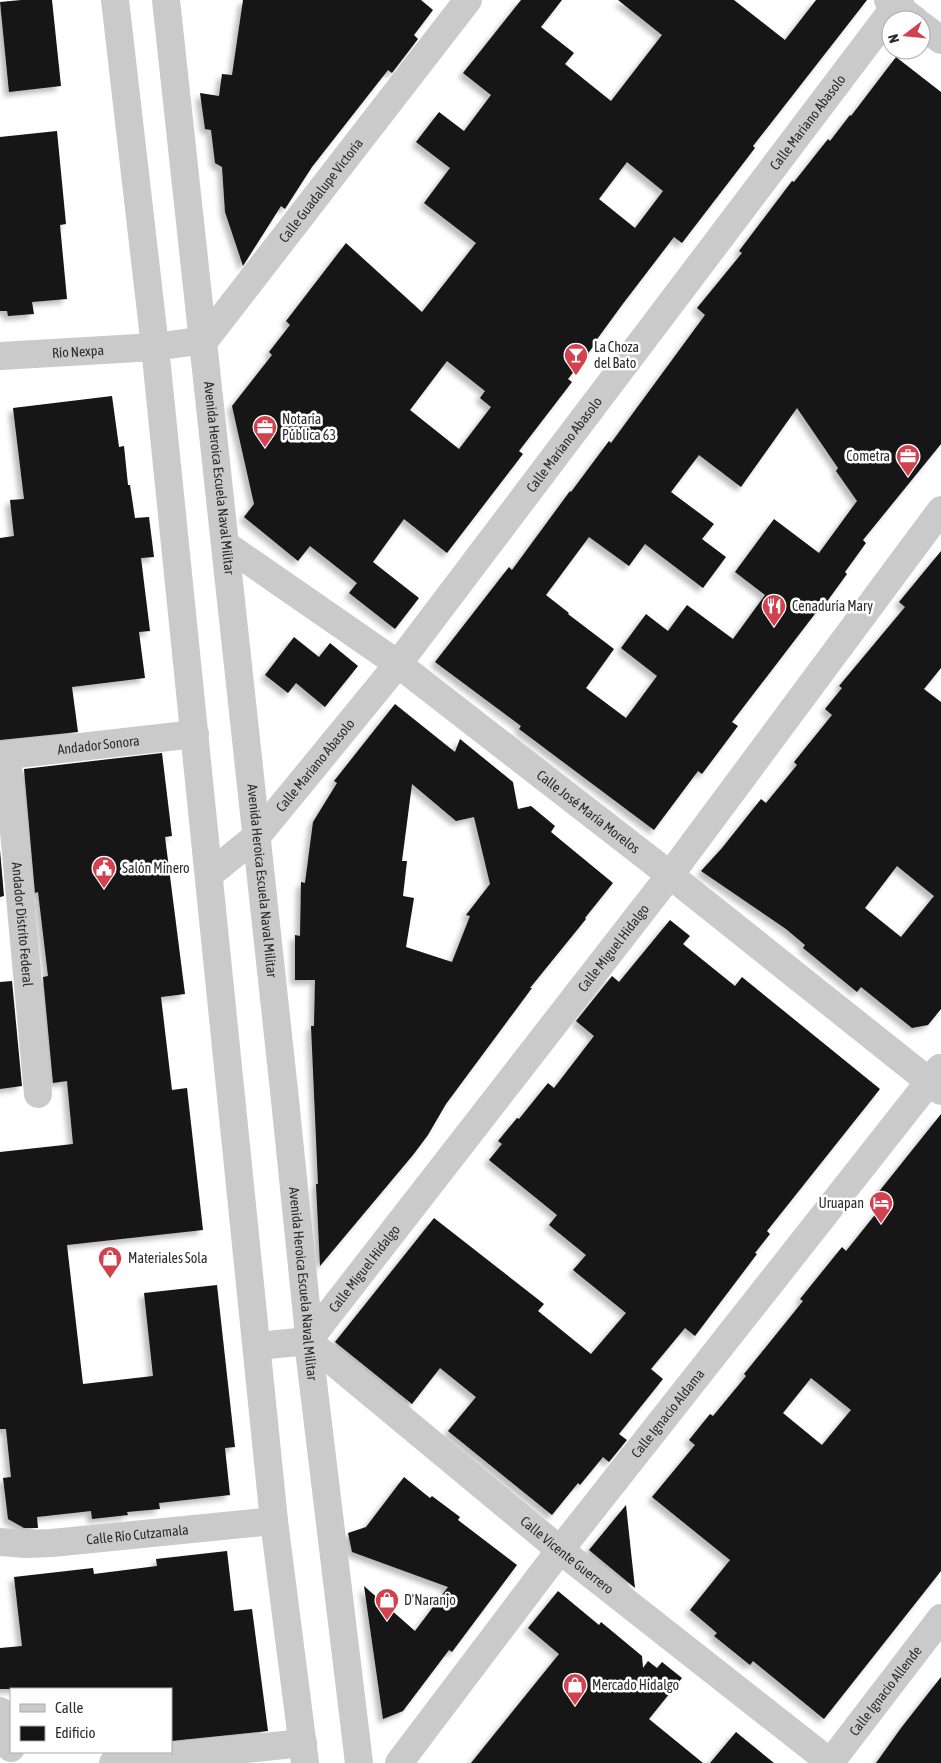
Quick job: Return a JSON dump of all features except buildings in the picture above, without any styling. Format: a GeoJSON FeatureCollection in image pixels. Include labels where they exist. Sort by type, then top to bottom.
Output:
{"type":"FeatureCollection","features":[{"type":"Feature","properties":{"kind":"street"},"geometry":{"type":"LineString","coordinates":[[113,1763],[304,1753],[274,1521],[196,734],[155,347],[115,0]]}},
{"type":"Feature","properties":{"kind":"street","name":"Avenida Heroica Escuela Naval Militar"},"geometry":{"type":"LineString","coordinates":[[166,0],[205,340],[258,835],[308,1325],[308,1341],[359,1763]]}},
{"type":"Feature","properties":{"kind":"street","name":"Calle Guadalupe Victoria"},"geometry":{"type":"LineString","coordinates":[[205,340],[468,0]]}},
{"type":"Feature","properties":{"kind":"street","name":"Calle Mariano Abasolo"},"geometry":{"type":"LineString","coordinates":[[210,874],[258,835],[398,664],[899,6]]}},
{"type":"Feature","properties":{"kind":"street"},"geometry":{"type":"LineString","coordinates":[[155,347],[205,340]]}},
{"type":"Feature","properties":{"kind":"street","name":"Río Nexpa"},"geometry":{"type":"LineString","coordinates":[[0,356],[155,347]]}},
{"type":"Feature","properties":{"kind":"street","name":"Calle Miguel Hidalgo"},"geometry":{"type":"LineString","coordinates":[[308,1341],[670,875],[941,510]]}},
{"type":"Feature","properties":{"kind":"street","name":"Calle José María Morelos"},"geometry":{"type":"LineString","coordinates":[[226,545],[398,664],[937,1080]]}},
{"type":"Feature","properties":{"kind":"street","name":"Andador Sonora"},"geometry":{"type":"LineString","coordinates":[[4,755],[196,734]]}},
{"type":"Feature","properties":{"kind":"street","name":"Andador Distrito Federal"},"geometry":{"type":"LineString","coordinates":[[4,755],[38,1094]]}},
{"type":"Feature","properties":{"kind":"street","name":"Calle Ignacio Aldama"},"geometry":{"type":"LineString","coordinates":[[399,1763],[560,1550],[937,1080]]}},
{"type":"Feature","properties":{"kind":"street"},"geometry":{"type":"LineString","coordinates":[[258,1346],[308,1341]]}},
{"type":"Feature","properties":{"kind":"street","name":"Calle Vicente Guerrero"},"geometry":{"type":"LineString","coordinates":[[308,1341],[560,1550],[831,1763]]}},
{"type":"Feature","properties":{"kind":"street","name":"Calle Río Cutzamala"},"geometry":{"type":"LineString","coordinates":[[0,1542],[25,1544],[52,1543],[274,1521]]}},
{"type":"Feature","properties":{"kind":"street","name":"Calle Ignacio Allende"},"geometry":{"type":"LineString","coordinates":[[831,1763],[941,1618]]}},
{"type":"Feature","properties":{"kind":"street"},"geometry":{"type":"LineString","coordinates":[[0,1711],[10,1745]]}},
{"type":"Feature","properties":{"kind":"place","name":"La Choza del Bato"},"geometry":{"type":"Point","coordinates":[576,376]}},
{"type":"Feature","properties":{"kind":"place","name":"Notaría Pública 63"},"geometry":{"type":"Point","coordinates":[265,448]}},
{"type":"Feature","properties":{"kind":"place","name":"Cometra"},"geometry":{"type":"Point","coordinates":[908,477]}},
{"type":"Feature","properties":{"kind":"place","name":"Cenaduría Mary"},"geometry":{"type":"Point","coordinates":[774,627]}},
{"type":"Feature","properties":{"kind":"place","name":"Salón Minero"},"geometry":{"type":"Point","coordinates":[104,889]}},
{"type":"Feature","properties":{"kind":"place","name":"Uruapan"},"geometry":{"type":"Point","coordinates":[881,1224]}},
{"type":"Feature","properties":{"kind":"place","name":"Materiales Sola"},"geometry":{"type":"Point","coordinates":[110,1279]}},
{"type":"Feature","properties":{"kind":"place","name":"D'Naranjo"},"geometry":{"type":"Point","coordinates":[387,1621]}},
{"type":"Feature","properties":{"kind":"place","name":"Mercado Hidalgo"},"geometry":{"type":"Point","coordinates":[575,1706]}}]}
